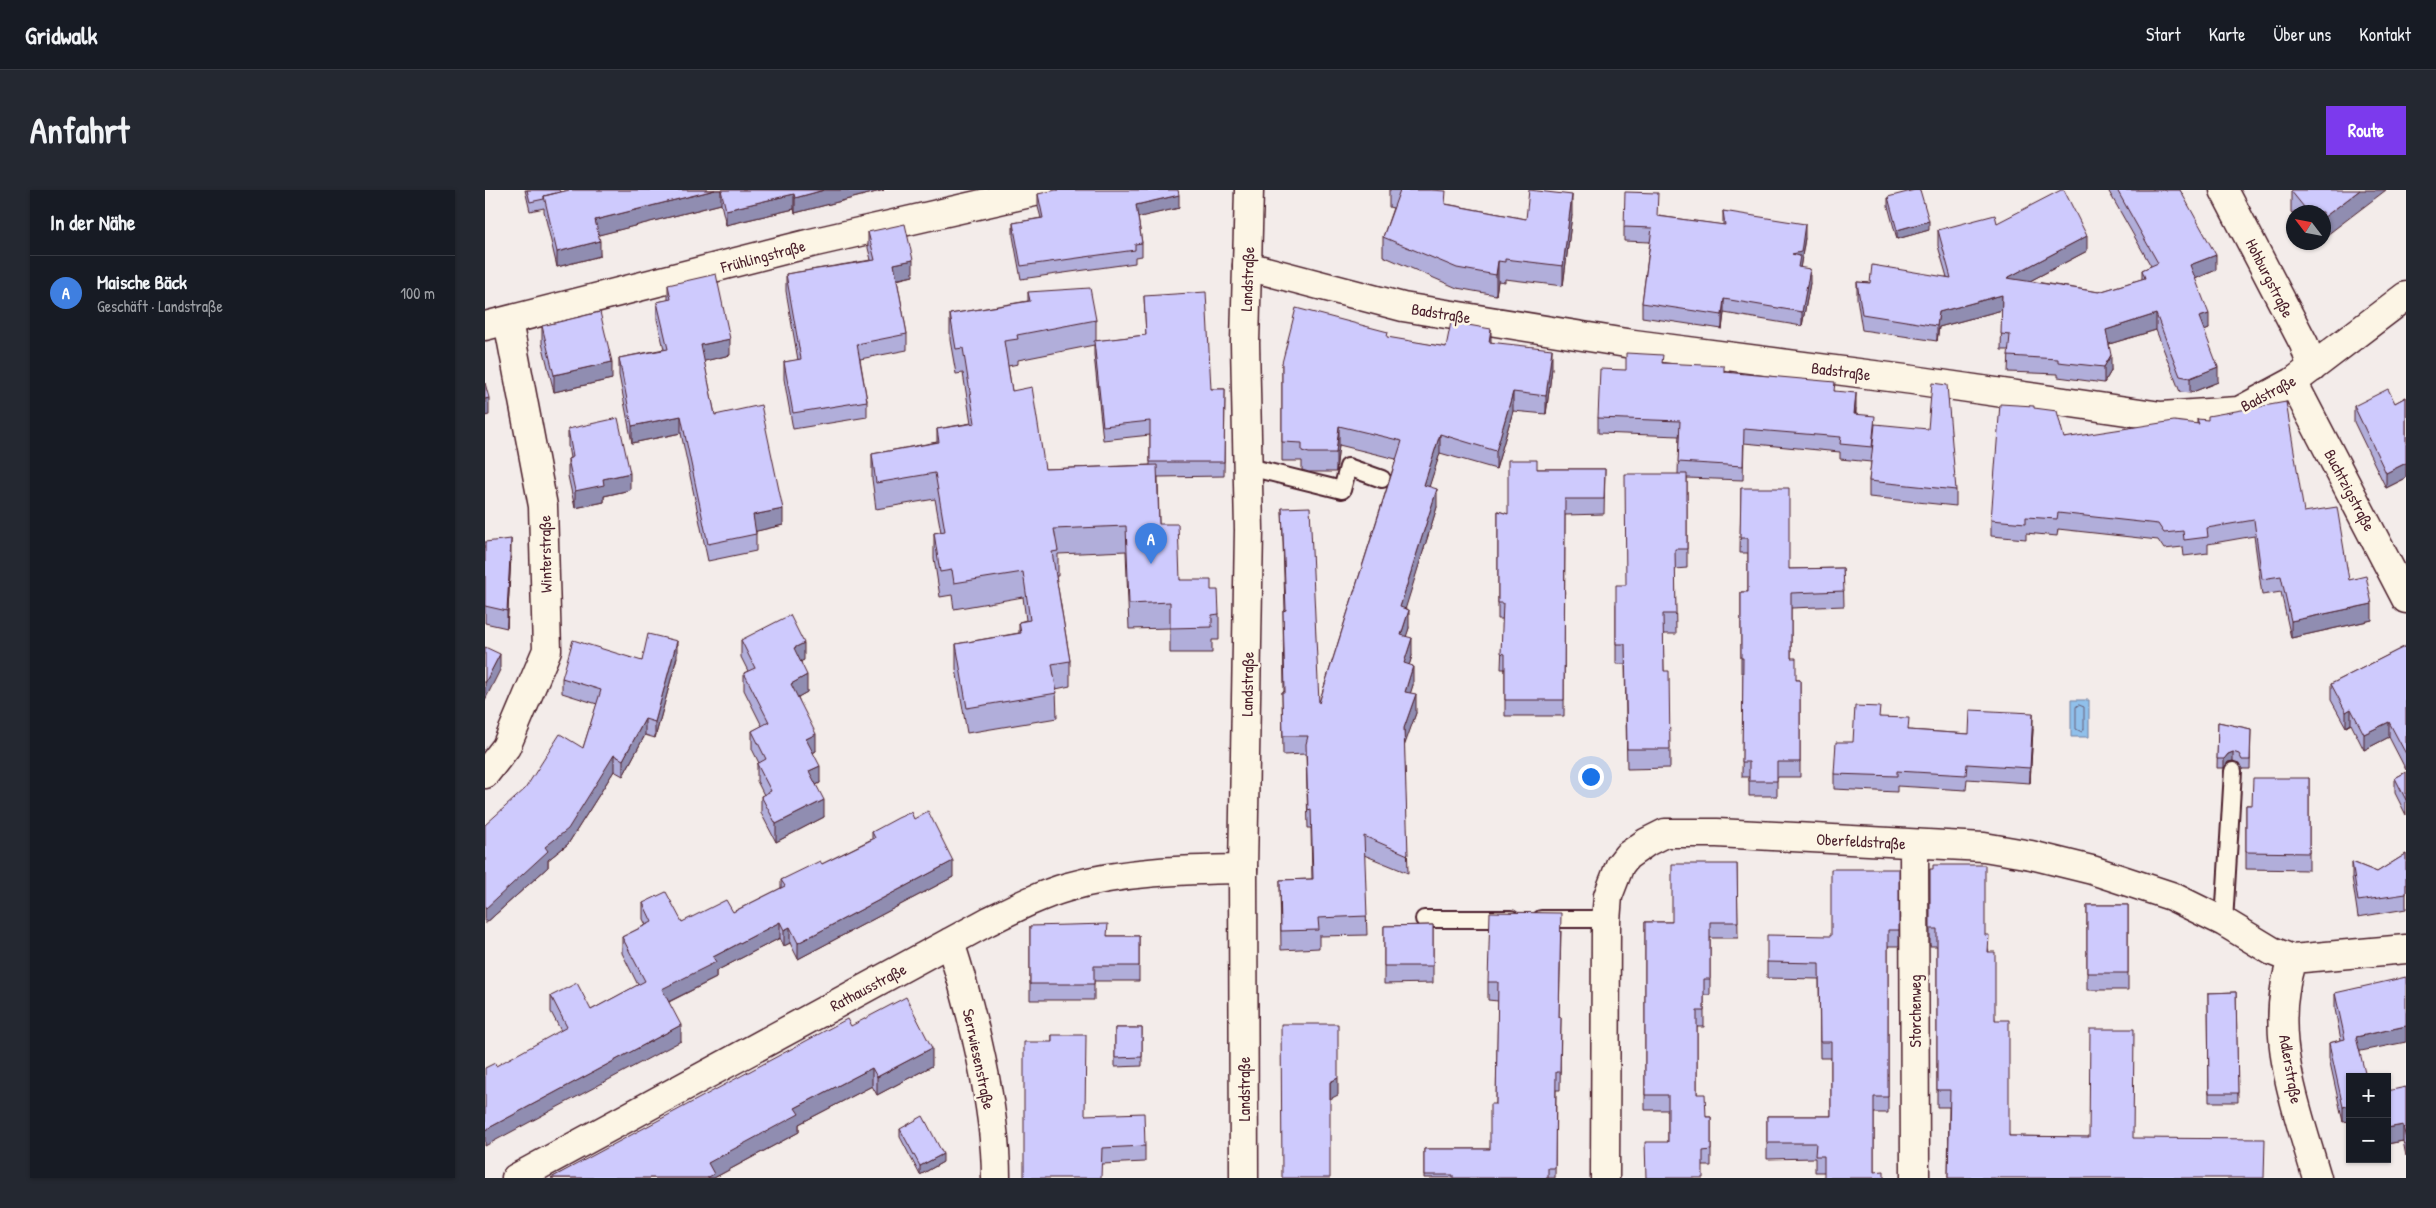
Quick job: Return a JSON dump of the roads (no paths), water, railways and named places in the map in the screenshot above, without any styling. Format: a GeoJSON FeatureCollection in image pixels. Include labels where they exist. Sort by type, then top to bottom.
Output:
{"type":"FeatureCollection","features":[{"type":"Feature","properties":{"kind":"street","name":"Frühlingstraße"},"geometry":{"type":"LineString","coordinates":[[497,324],[811,243],[1043,190]]}},
{"type":"Feature","properties":{"kind":"street","name":"Landstraße"},"geometry":{"type":"LineString","coordinates":[[1244,1178],[1243,869],[1249,576],[1249,468],[1245,343],[1249,190]]}},
{"type":"Feature","properties":{"kind":"street","name":"Hohburgstraße"},"geometry":{"type":"LineString","coordinates":[[2224,190],[2304,344],[2303,375]]}},
{"type":"Feature","properties":{"kind":"street","name":"Badstraße"},"geometry":{"type":"LineString","coordinates":[[1247,266],[1413,309],[1626,342],[1913,380],[2161,416],[2239,411],[2303,375],[2406,296]]}},
{"type":"Feature","properties":{"kind":"street","name":"Winterstraße"},"geometry":{"type":"LineString","coordinates":[[485,774],[506,747],[547,650],[543,506],[497,324]]}},
{"type":"Feature","properties":{"kind":"street","name":"Buchtzigstraße"},"geometry":{"type":"LineString","coordinates":[[2303,375],[2406,598]]}},
{"type":"Feature","properties":{"kind":"street","name":"Oberfeldstraße"},"geometry":{"type":"LineString","coordinates":[[1605,1178],[1607,896],[1620,865],[1627,856],[1647,842],[1665,833],[1993,848],[2084,868],[2171,896],[2224,922],[2272,951],[2292,959],[2406,949]]}},
{"type":"Feature","properties":{"kind":"street","name":"Storchenweg"},"geometry":{"type":"LineString","coordinates":[[1914,844],[1915,1178]]}},
{"type":"Feature","properties":{"kind":"street","name":"Rathausstraße"},"geometry":{"type":"LineString","coordinates":[[516,1178],[1012,910],[1067,887],[1102,879],[1190,870],[1243,869]]}},
{"type":"Feature","properties":{"kind":"street","name":"Serrwiesenstraße"},"geometry":{"type":"LineString","coordinates":[[950,942],[963,982],[991,1114],[996,1178]]}},
{"type":"Feature","properties":{"kind":"street","name":"Adlerstraße"},"geometry":{"type":"LineString","coordinates":[[2292,959],[2285,990],[2285,1046],[2290,1080],[2317,1178]]}},
{"type":"Feature","properties":{"kind":"lane"},"geometry":{"type":"LineString","coordinates":[[1249,468],[1342,490],[1349,467],[1382,479]]}},
{"type":"Feature","properties":{"kind":"lane"},"geometry":{"type":"LineString","coordinates":[[2224,922],[2233,771]]}},
{"type":"Feature","properties":{"kind":"lane"},"geometry":{"type":"LineString","coordinates":[[1424,919],[1606,919]]}},
{"type":"Feature","properties":{"kind":"water"},"geometry":{"type":"Polygon","coordinates":[[[2071,700],[2089,700],[2089,737],[2071,737],[2071,700]]]}},
{"type":"Feature","properties":{"kind":"place","name":"Maische Bäck"},"geometry":{"type":"Point","coordinates":[1151,564]}}]}
